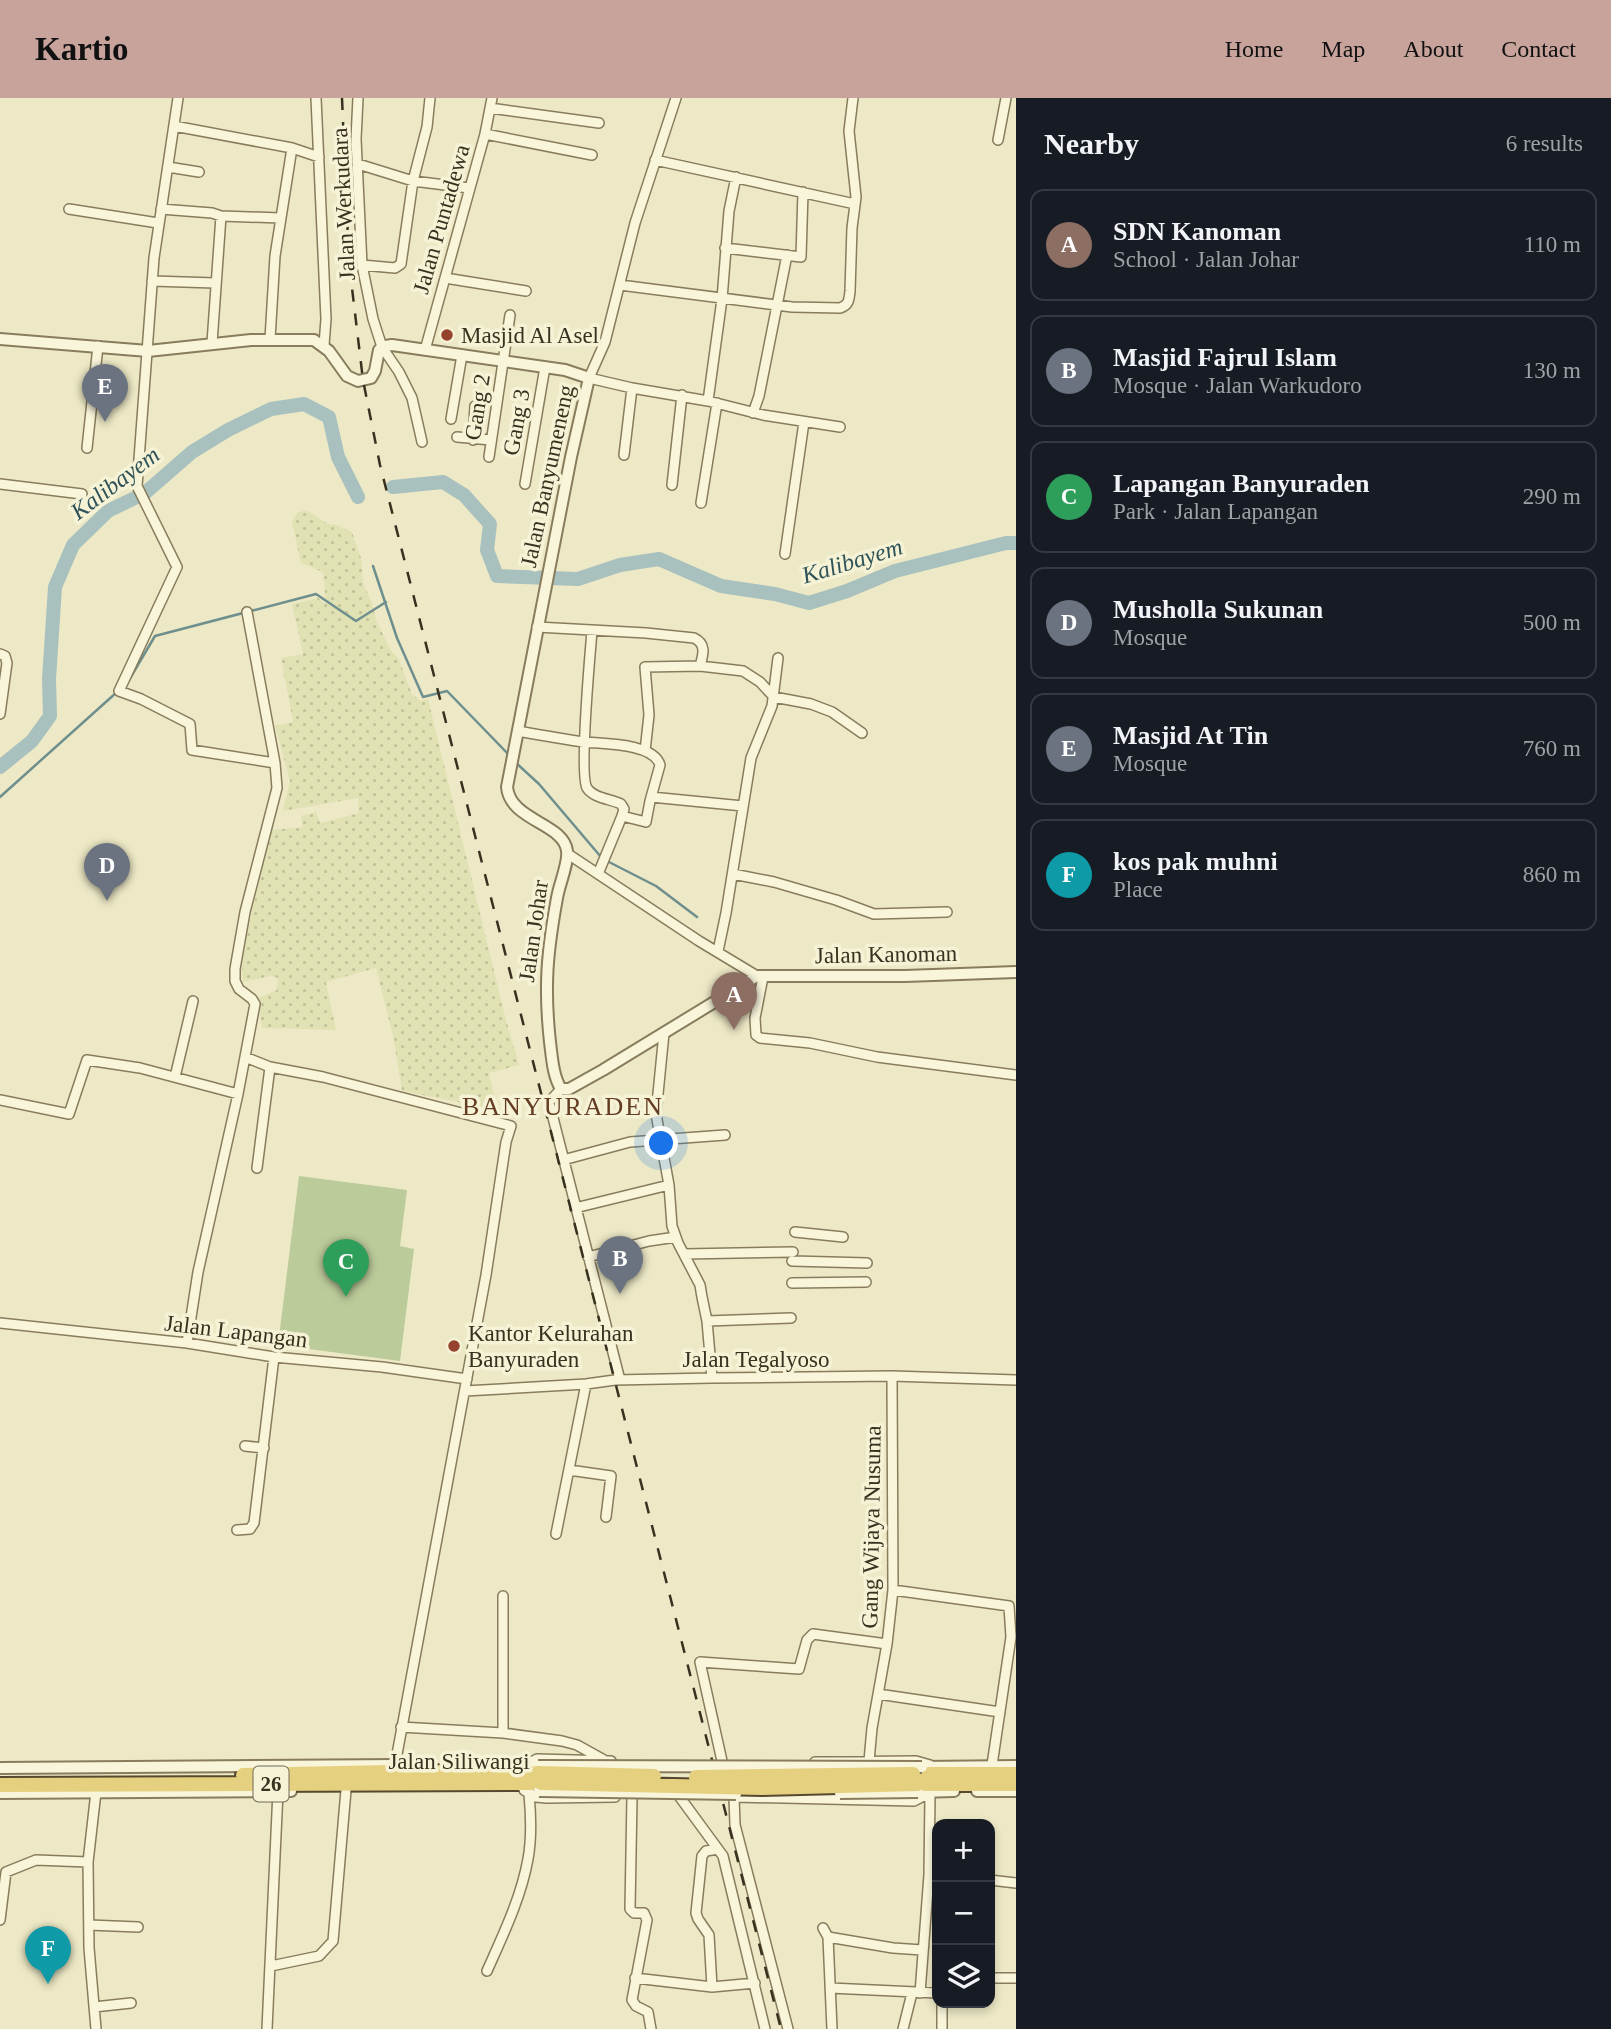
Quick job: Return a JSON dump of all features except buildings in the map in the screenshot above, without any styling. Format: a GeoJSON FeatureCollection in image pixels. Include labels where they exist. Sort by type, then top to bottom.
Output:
{"type":"FeatureCollection","features":[{"type":"Feature","properties":{"kind":"highway","name":"Jalan Siliwangi"},"geometry":{"type":"LineString","coordinates":[[0,1785],[156,1784],[317,1773],[761,1787],[926,1781]]}},
{"type":"Feature","properties":{"kind":"highway","name":"26"},"geometry":{"type":"LineString","coordinates":[[926,1781],[1016,1774]]}},
{"type":"Feature","properties":{"kind":"highway","name":"Jalan Siliwangi"},"geometry":{"type":"LineString","coordinates":[[0,1777],[215,1788],[533,1780]]}},
{"type":"Feature","properties":{"kind":"highway","name":"26"},"geometry":{"type":"LineString","coordinates":[[926,1781],[1016,1784]]}},
{"type":"Feature","properties":{"kind":"street"},"geometry":{"type":"LineString","coordinates":[[177,98],[152,281],[137,486],[177,567],[119,690],[190,724],[192,750],[275,763]]}},
{"type":"Feature","properties":{"kind":"street"},"geometry":{"type":"LineString","coordinates":[[316,98],[326,319],[324,345]]}},
{"type":"Feature","properties":{"kind":"street","name":"Jalan Werkudara"},"geometry":{"type":"LineString","coordinates":[[358,98],[356,139],[362,265],[382,347],[412,398],[422,442]]}},
{"type":"Feature","properties":{"kind":"street"},"geometry":{"type":"LineString","coordinates":[[362,265],[395,268],[401,265],[413,181],[427,127],[430,98]]}},
{"type":"Feature","properties":{"kind":"street"},"geometry":{"type":"LineString","coordinates":[[676,98],[635,223],[605,342],[589,378],[712,402],[753,413],[840,427]]}},
{"type":"Feature","properties":{"kind":"street"},"geometry":{"type":"LineString","coordinates":[[620,285],[775,304],[840,308],[848,303],[856,184],[849,131],[853,98]]}},
{"type":"Feature","properties":{"kind":"street"},"geometry":{"type":"LineString","coordinates":[[998,140],[1006,98]]}},
{"type":"Feature","properties":{"kind":"street"},"geometry":{"type":"LineString","coordinates":[[491,103],[599,123]]}},
{"type":"Feature","properties":{"kind":"street","name":"Jalan Puntadewa"},"geometry":{"type":"LineString","coordinates":[[425,350],[485,134],[491,103]]}},
{"type":"Feature","properties":{"kind":"street"},"geometry":{"type":"LineString","coordinates":[[174,126],[292,148],[319,157]]}},
{"type":"Feature","properties":{"kind":"street"},"geometry":{"type":"LineString","coordinates":[[485,134],[592,155]]}},
{"type":"Feature","properties":{"kind":"street"},"geometry":{"type":"LineString","coordinates":[[271,339],[275,256],[292,148]]}},
{"type":"Feature","properties":{"kind":"street"},"geometry":{"type":"LineString","coordinates":[[655,160],[855,204]]}},
{"type":"Feature","properties":{"kind":"street"},"geometry":{"type":"LineString","coordinates":[[358,164],[413,181],[469,188]]}},
{"type":"Feature","properties":{"kind":"street"},"geometry":{"type":"LineString","coordinates":[[168,167],[199,172]]}},
{"type":"Feature","properties":{"kind":"street"},"geometry":{"type":"LineString","coordinates":[[701,503],[722,299],[724,248],[736,177]]}},
{"type":"Feature","properties":{"kind":"street"},"geometry":{"type":"LineString","coordinates":[[724,248],[802,257],[803,192]]}},
{"type":"Feature","properties":{"kind":"street"},"geometry":{"type":"LineString","coordinates":[[69,209],[159,223]]}},
{"type":"Feature","properties":{"kind":"street"},"geometry":{"type":"LineString","coordinates":[[161,209],[221,216],[280,218]]}},
{"type":"Feature","properties":{"kind":"street"},"geometry":{"type":"LineString","coordinates":[[212,343],[221,216]]}},
{"type":"Feature","properties":{"kind":"street"},"geometry":{"type":"LineString","coordinates":[[753,413],[759,396],[775,304],[787,255]]}},
{"type":"Feature","properties":{"kind":"street"},"geometry":{"type":"LineString","coordinates":[[445,278],[526,291]]}},
{"type":"Feature","properties":{"kind":"street"},"geometry":{"type":"LineString","coordinates":[[152,281],[215,283]]}},
{"type":"Feature","properties":{"kind":"street","name":"Gang 2"},"geometry":{"type":"LineString","coordinates":[[489,457],[510,316]]}},
{"type":"Feature","properties":{"kind":"street"},"geometry":{"type":"LineString","coordinates":[[0,338],[148,351],[271,339],[314,340],[324,345],[347,376],[358,381],[371,378],[377,353],[382,347]]}},
{"type":"Feature","properties":{"kind":"street","name":"Jalan Banyumeneng"},"geometry":{"type":"LineString","coordinates":[[382,347],[392,345],[545,367],[589,378],[547,583]]}},
{"type":"Feature","properties":{"kind":"street"},"geometry":{"type":"LineString","coordinates":[[87,448],[98,346]]}},
{"type":"Feature","properties":{"kind":"street"},"geometry":{"type":"LineString","coordinates":[[451,419],[462,355]]}},
{"type":"Feature","properties":{"kind":"street","name":"Gang 3"},"geometry":{"type":"LineString","coordinates":[[525,484],[545,367]]}},
{"type":"Feature","properties":{"kind":"street"},"geometry":{"type":"LineString","coordinates":[[624,455],[632,388]]}},
{"type":"Feature","properties":{"kind":"street"},"geometry":{"type":"LineString","coordinates":[[672,485],[682,396]]}},
{"type":"Feature","properties":{"kind":"street"},"geometry":{"type":"LineString","coordinates":[[473,440],[475,406]]}},
{"type":"Feature","properties":{"kind":"street"},"geometry":{"type":"LineString","coordinates":[[785,554],[804,422]]}},
{"type":"Feature","properties":{"kind":"street"},"geometry":{"type":"LineString","coordinates":[[457,437],[491,440]]}},
{"type":"Feature","properties":{"kind":"street"},"geometry":{"type":"LineString","coordinates":[[0,484],[82,494]]}},
{"type":"Feature","properties":{"kind":"street","name":"Jalan Johar"},"geometry":{"type":"LineString","coordinates":[[547,583],[507,784],[510,801],[560,837],[568,854],[550,932],[545,974],[545,1001],[552,1062],[561,1089]]}},
{"type":"Feature","properties":{"kind":"street"},"geometry":{"type":"LineString","coordinates":[[187,1343],[198,1272],[246,1057],[254,1001],[239,989],[236,981],[235,969],[244,912],[277,794],[275,763],[247,612]]}},
{"type":"Feature","properties":{"kind":"street"},"geometry":{"type":"LineString","coordinates":[[537,627],[694,638],[703,646],[700,666]]}},
{"type":"Feature","properties":{"kind":"street"},"geometry":{"type":"LineString","coordinates":[[592,631],[584,778],[587,788],[595,795],[621,804],[624,809],[598,874]]}},
{"type":"Feature","properties":{"kind":"street"},"geometry":{"type":"LineString","coordinates":[[0,654],[5,656],[7,663],[0,714]]}},
{"type":"Feature","properties":{"kind":"street"},"geometry":{"type":"LineString","coordinates":[[718,951],[751,758],[774,697],[778,658]]}},
{"type":"Feature","properties":{"kind":"street"},"geometry":{"type":"LineString","coordinates":[[645,751],[649,715],[645,667],[700,666],[743,671],[774,697],[811,704],[832,712],[862,733]]}},
{"type":"Feature","properties":{"kind":"street"},"geometry":{"type":"LineString","coordinates":[[518,731],[645,751],[660,762],[646,822],[622,816]]}},
{"type":"Feature","properties":{"kind":"street"},"geometry":{"type":"LineString","coordinates":[[651,797],[743,806]]}},
{"type":"Feature","properties":{"kind":"street"},"geometry":{"type":"LineString","coordinates":[[568,854],[760,976]]}},
{"type":"Feature","properties":{"kind":"street"},"geometry":{"type":"LineString","coordinates":[[733,874],[774,882],[874,914],[947,912]]}},
{"type":"Feature","properties":{"kind":"street","name":"Jalan Kanoman"},"geometry":{"type":"LineString","coordinates":[[760,976],[1016,972]]}},
{"type":"Feature","properties":{"kind":"street"},"geometry":{"type":"LineString","coordinates":[[620,1380],[549,1102],[561,1089],[569,1089],[603,1070],[760,976]]}},
{"type":"Feature","properties":{"kind":"street"},"geometry":{"type":"LineString","coordinates":[[760,976],[754,1026],[756,1035],[760,1038],[810,1043],[877,1057],[1016,1075]]}},
{"type":"Feature","properties":{"kind":"street"},"geometry":{"type":"LineString","coordinates":[[175,1077],[193,1001]]}},
{"type":"Feature","properties":{"kind":"street"},"geometry":{"type":"LineString","coordinates":[[664,1033],[656,1100],[669,1185],[672,1226],[700,1285],[707,1321],[712,1378]]}},
{"type":"Feature","properties":{"kind":"street"},"geometry":{"type":"LineString","coordinates":[[246,1057],[270,1067],[323,1077],[511,1126],[506,1142],[489,1263],[395,1765]]}},
{"type":"Feature","properties":{"kind":"street"},"geometry":{"type":"LineString","coordinates":[[0,1100],[69,1114],[87,1060],[140,1068],[238,1094]]}},
{"type":"Feature","properties":{"kind":"street"},"geometry":{"type":"LineString","coordinates":[[257,1168],[270,1067]]}},
{"type":"Feature","properties":{"kind":"street"},"geometry":{"type":"LineString","coordinates":[[562,1160],[619,1145],[725,1135]]}},
{"type":"Feature","properties":{"kind":"street"},"geometry":{"type":"LineString","coordinates":[[575,1208],[669,1185]]}},
{"type":"Feature","properties":{"kind":"street"},"geometry":{"type":"LineString","coordinates":[[795,1232],[843,1237]]}},
{"type":"Feature","properties":{"kind":"street"},"geometry":{"type":"LineString","coordinates":[[588,1257],[676,1237]]}},
{"type":"Feature","properties":{"kind":"street"},"geometry":{"type":"LineString","coordinates":[[684,1254],[793,1256],[867,1263]]}},
{"type":"Feature","properties":{"kind":"street"},"geometry":{"type":"LineString","coordinates":[[792,1283],[866,1282]]}},
{"type":"Feature","properties":{"kind":"street"},"geometry":{"type":"LineString","coordinates":[[707,1321],[791,1318]]}},
{"type":"Feature","properties":{"kind":"street","name":"Jalan Lapangan"},"geometry":{"type":"LineString","coordinates":[[0,1324],[187,1343],[274,1357],[382,1367],[467,1379]]}},
{"type":"Feature","properties":{"kind":"street"},"geometry":{"type":"LineString","coordinates":[[237,1530],[250,1529],[254,1523],[274,1357]]}},
{"type":"Feature","properties":{"kind":"street","name":"Jalan Tegalyoso"},"geometry":{"type":"LineString","coordinates":[[465,1391],[620,1380],[712,1378],[892,1376],[1016,1380]]}},
{"type":"Feature","properties":{"kind":"street","name":"Gang Wijaya Nusuma"},"geometry":{"type":"LineString","coordinates":[[869,1761],[893,1591],[892,1376]]}},
{"type":"Feature","properties":{"kind":"street"},"geometry":{"type":"LineString","coordinates":[[556,1534],[586,1384]]}},
{"type":"Feature","properties":{"kind":"street"},"geometry":{"type":"LineString","coordinates":[[244,1446],[264,1448]]}},
{"type":"Feature","properties":{"kind":"street"},"geometry":{"type":"LineString","coordinates":[[569,1470],[611,1476],[606,1517]]}},
{"type":"Feature","properties":{"kind":"street"},"geometry":{"type":"LineString","coordinates":[[893,1591],[1009,1606],[1011,1637],[992,1765]]}},
{"type":"Feature","properties":{"kind":"street"},"geometry":{"type":"LineString","coordinates":[[503,1596],[503,1733]]}},
{"type":"Feature","properties":{"kind":"street"},"geometry":{"type":"LineString","coordinates":[[788,2029],[735,1825],[734,1797],[722,1764],[700,1662],[799,1669],[807,1640],[813,1634],[887,1644]]}},
{"type":"Feature","properties":{"kind":"street"},"geometry":{"type":"LineString","coordinates":[[878,1695],[1000,1712]]}},
{"type":"Feature","properties":{"kind":"street"},"geometry":{"type":"LineString","coordinates":[[401,1727],[503,1733],[577,1745],[607,1761]]}},
{"type":"Feature","properties":{"kind":"street"},"geometry":{"type":"LineString","coordinates":[[0,1768],[395,1765],[533,1780],[546,1798],[679,1796],[685,1792],[688,1782],[684,1769],[679,1764],[537,1759],[533,1780],[528,1859],[509,1921],[487,1971]]}},
{"type":"Feature","properties":{"kind":"street"},"geometry":{"type":"LineString","coordinates":[[722,1764],[916,1760],[926,1781],[932,1862]]}},
{"type":"Feature","properties":{"kind":"street"},"geometry":{"type":"LineString","coordinates":[[734,1797],[914,1801],[926,1781],[992,1765],[1016,1766]]}},
{"type":"Feature","properties":{"kind":"street"},"geometry":{"type":"LineString","coordinates":[[215,1788],[346,1790],[533,1780]]}},
{"type":"Feature","properties":{"kind":"street"},"geometry":{"type":"LineString","coordinates":[[926,1781],[1016,1791]]}},
{"type":"Feature","properties":{"kind":"street"},"geometry":{"type":"LineString","coordinates":[[0,1793],[96,1792],[156,1784]]}},
{"type":"Feature","properties":{"kind":"street"},"geometry":{"type":"LineString","coordinates":[[271,1966],[319,1956],[333,1941],[346,1790]]}},
{"type":"Feature","properties":{"kind":"street"},"geometry":{"type":"LineString","coordinates":[[267,2029],[278,1791]]}},
{"type":"Feature","properties":{"kind":"street"},"geometry":{"type":"LineString","coordinates":[[96,1792],[88,1862],[96,2029]]}},
{"type":"Feature","properties":{"kind":"street"},"geometry":{"type":"LineString","coordinates":[[679,1796],[723,1856],[765,2029]]}},
{"type":"Feature","properties":{"kind":"street"},"geometry":{"type":"LineString","coordinates":[[632,1797],[630,1909],[634,1913],[644,1913],[647,1920],[632,2000],[636,2006],[648,2012],[651,2029]]}},
{"type":"Feature","properties":{"kind":"street"},"geometry":{"type":"LineString","coordinates":[[712,1987],[709,1935],[696,1913],[702,1856],[706,1851],[718,1849]]}},
{"type":"Feature","properties":{"kind":"street"},"geometry":{"type":"LineString","coordinates":[[0,1920],[6,1872],[36,1860],[88,1862]]}},
{"type":"Feature","properties":{"kind":"street"},"geometry":{"type":"LineString","coordinates":[[995,1881],[1016,1883]]}},
{"type":"Feature","properties":{"kind":"street"},"geometry":{"type":"LineString","coordinates":[[903,2029],[916,1993],[932,1882]]}},
{"type":"Feature","properties":{"kind":"street"},"geometry":{"type":"LineString","coordinates":[[89,1925],[138,1927]]}},
{"type":"Feature","properties":{"kind":"street"},"geometry":{"type":"LineString","coordinates":[[832,2029],[825,1932],[893,1948],[922,1950]]}},
{"type":"Feature","properties":{"kind":"street"},"geometry":{"type":"LineString","coordinates":[[635,1978],[712,1987],[755,1983]]}},
{"type":"Feature","properties":{"kind":"street"},"geometry":{"type":"LineString","coordinates":[[995,1978],[1016,1978]]}},
{"type":"Feature","properties":{"kind":"street"},"geometry":{"type":"LineString","coordinates":[[830,1988],[932,1993]]}},
{"type":"Feature","properties":{"kind":"street"},"geometry":{"type":"LineString","coordinates":[[94,2007],[131,2003]]}},
{"type":"Feature","properties":{"kind":"street"},"geometry":{"type":"LineString","coordinates":[[942,2008],[942,2029]]}},
{"type":"Feature","properties":{"kind":"green space"},"geometry":{"type":"Polygon","coordinates":[[[306,510],[328,524],[352,532],[361,558],[363,583],[376,620],[390,649],[399,660],[412,694],[421,701],[428,699],[519,1065],[489,1073],[496,1106],[494,1109],[402,1091],[393,1036],[376,968],[326,982],[336,1030],[262,1028],[258,998],[277,990],[278,978],[271,976],[243,982],[242,964],[250,920],[272,830],[303,827],[301,816],[316,812],[320,823],[359,813],[358,798],[283,811],[290,781],[275,726],[293,722],[281,658],[303,654],[292,604],[318,598],[326,604],[323,572],[301,563],[292,522],[297,513],[306,510]]]}},
{"type":"Feature","properties":{"kind":"green space"},"geometry":{"type":"Polygon","coordinates":[[[299,1176],[407,1190],[400,1246],[414,1249],[400,1361],[278,1345],[299,1176]]]}},
{"type":"Feature","properties":{"kind":"waterway","name":"Kalibayem"},"geometry":{"type":"LineString","coordinates":[[0,767],[32,741],[50,716],[49,679],[55,587],[73,545],[108,511],[145,493],[192,452],[228,430],[271,409],[304,404],[329,417],[338,457],[358,497]]}},
{"type":"Feature","properties":{"kind":"waterway","name":"Kalibayem"},"geometry":{"type":"LineString","coordinates":[[393,487],[443,482],[464,495],[490,524],[487,550],[497,576],[578,579],[620,565],[659,559],[721,586],[775,594],[809,603],[895,571],[1006,543],[1016,543]]}},
{"type":"Feature","properties":{"kind":"waterway"},"geometry":{"type":"LineString","coordinates":[[373,566],[397,638],[423,697],[447,691],[510,756]]}},
{"type":"Feature","properties":{"kind":"waterway"},"geometry":{"type":"LineString","coordinates":[[129,680],[155,636],[316,594],[356,621],[386,602]]}},
{"type":"Feature","properties":{"kind":"waterway"},"geometry":{"type":"LineString","coordinates":[[0,797],[117,692]]}},
{"type":"Feature","properties":{"kind":"waterway"},"geometry":{"type":"LineString","coordinates":[[514,761],[539,784],[601,857]]}},
{"type":"Feature","properties":{"kind":"waterway"},"geometry":{"type":"LineString","coordinates":[[607,861],[656,886],[697,917]]}},
{"type":"Feature","properties":{"kind":"railway"},"geometry":{"type":"LineString","coordinates":[[342,98],[349,263],[363,380],[380,465],[781,2029]]}},
{"type":"Feature","properties":{"kind":"place","name":"Masjid Al Asel"},"geometry":{"type":"Point","coordinates":[447,335]}},
{"type":"Feature","properties":{"kind":"place","name":"Masjid At Tin"},"geometry":{"type":"Point","coordinates":[105,422]}},
{"type":"Feature","properties":{"kind":"place","name":"Musholla Sukunan"},"geometry":{"type":"Point","coordinates":[107,901]}},
{"type":"Feature","properties":{"kind":"place","name":"SDN Kanoman"},"geometry":{"type":"Point","coordinates":[734,1030]}},
{"type":"Feature","properties":{"kind":"place","name":"Masjid Fajrul Islam"},"geometry":{"type":"Point","coordinates":[620,1294]}},
{"type":"Feature","properties":{"kind":"place","name":"Lapangan Banyuraden"},"geometry":{"type":"Point","coordinates":[346,1297]}},
{"type":"Feature","properties":{"kind":"place","name":"Kantor Kelurahan Banyuraden"},"geometry":{"type":"Point","coordinates":[454,1346]}},
{"type":"Feature","properties":{"kind":"place","name":"kos pak muhni"},"geometry":{"type":"Point","coordinates":[48,1984]}},
{"type":"Feature","properties":{"kind":"district","name":"BANYURADEN"},"geometry":{"type":"Point","coordinates":[563,1106]}}]}
